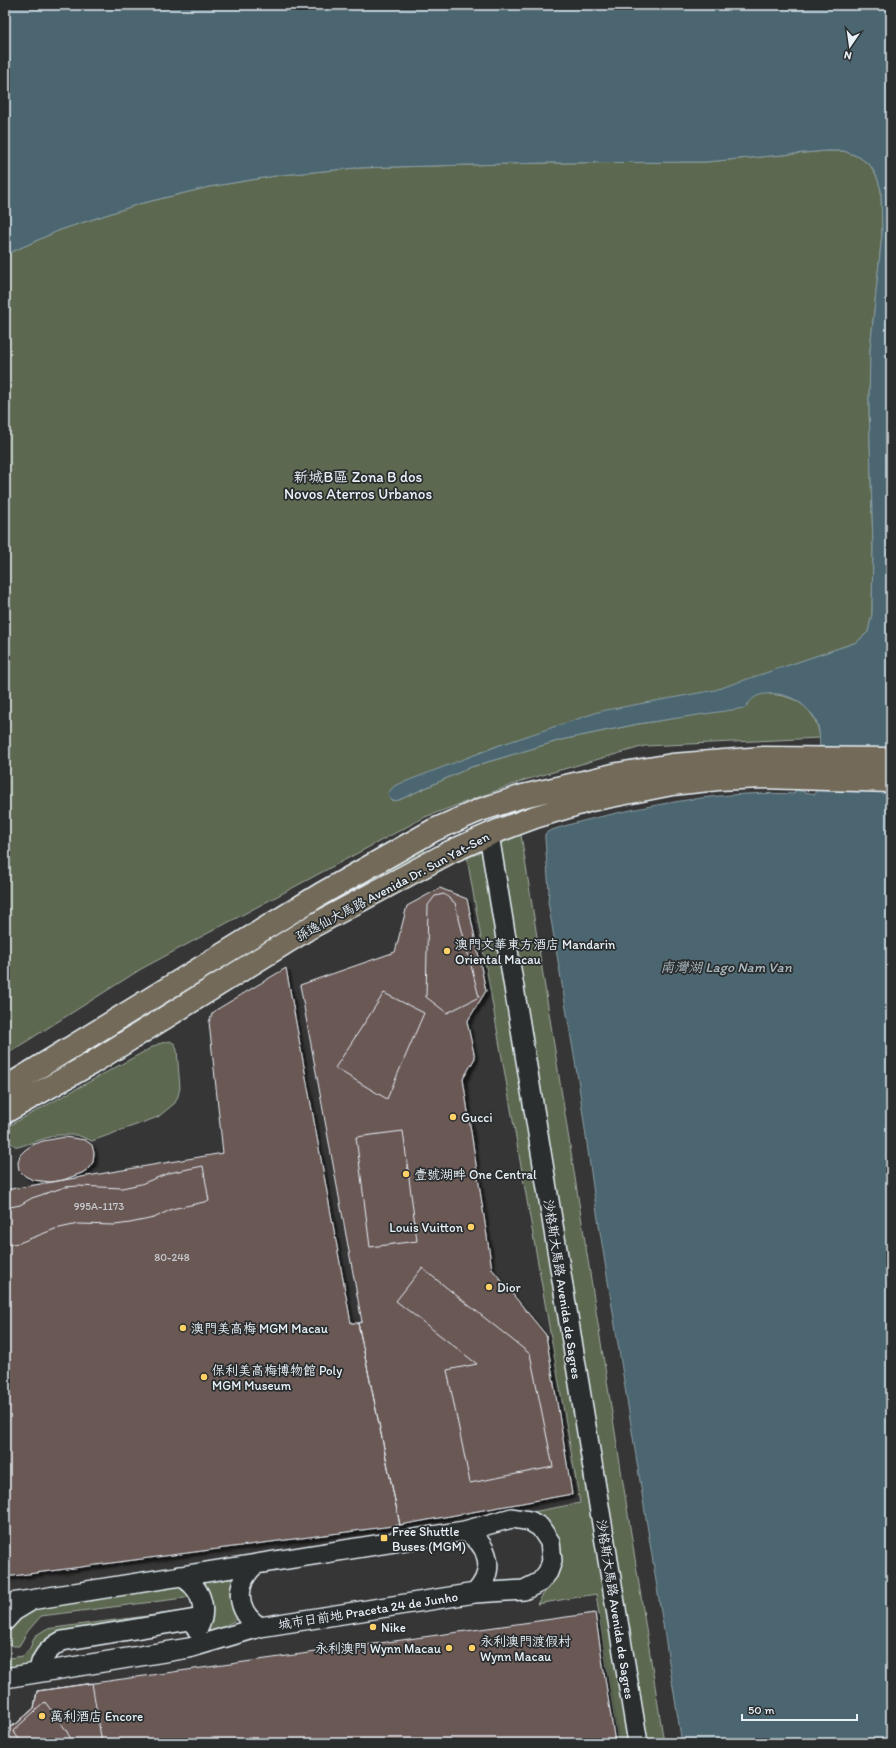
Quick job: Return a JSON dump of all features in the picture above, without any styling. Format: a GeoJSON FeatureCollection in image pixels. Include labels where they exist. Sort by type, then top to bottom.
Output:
{"type":"FeatureCollection","features":[{"type":"Feature","properties":{"kind":"main road","name":"孫逸仙大馬路 Avenida Dr. Sun Yat-Sen"},"geometry":{"type":"LineString","coordinates":[[5,1088],[304,904],[391,853],[434,830],[480,810],[523,796],[618,774],[714,760],[806,768],[891,781]]}},
{"type":"Feature","properties":{"kind":"main road","name":"孫逸仙大馬路 Avenida Dr. Sun Yat-Sen"},"geometry":{"type":"LineString","coordinates":[[5,1112],[92,1063],[311,927],[450,852],[489,835],[535,817],[591,800],[672,784],[718,779],[762,777],[806,768],[891,760]]}},
{"type":"Feature","properties":{"kind":"main road"},"geometry":{"type":"LineString","coordinates":[[391,853],[432,843],[444,846],[450,852]]}},
{"type":"Feature","properties":{"kind":"street","name":"沙格斯大馬路 Avenida de Sagres"},"geometry":{"type":"LineString","coordinates":[[489,835],[638,1743]]}},
{"type":"Feature","properties":{"kind":"street","name":"城市日前地 Praceta 24 de Junho"},"geometry":{"type":"LineString","coordinates":[[5,1604],[464,1531],[506,1519],[524,1519],[540,1527],[548,1537],[552,1548],[551,1566],[545,1577],[536,1586],[518,1591],[475,1593],[260,1627],[189,1648],[5,1678]]}},
{"type":"Feature","properties":{"kind":"street","name":"城市日前地 Praceta 24 de Junho"},"geometry":{"type":"LineString","coordinates":[[464,1531],[479,1542],[487,1559],[486,1577],[475,1593]]}},
{"type":"Feature","properties":{"kind":"street","name":"城市日前地 Praceta 24 de Junho"},"geometry":{"type":"LineString","coordinates":[[256,1564],[244,1577],[240,1594],[244,1611],[251,1620],[260,1627]]}},
{"type":"Feature","properties":{"kind":"street"},"geometry":{"type":"LineString","coordinates":[[39,1672],[47,1652],[62,1641],[202,1618],[203,1604],[198,1593],[191,1583],[179,1576]]}},
{"type":"Feature","properties":{"kind":"street"},"geometry":{"type":"LineString","coordinates":[[5,1621],[22,1605],[41,1598]]}},
{"type":"Feature","properties":{"kind":"street","name":"城市日前地 Praceta 24 de Junho"},"geometry":{"type":"LineString","coordinates":[[165,1652],[191,1638],[198,1628],[202,1618]]}},
{"type":"Feature","properties":{"kind":"green space"},"geometry":{"type":"Polygon","coordinates":[[[826,151],[844,151],[859,157],[870,165],[877,177],[881,190],[882,234],[870,350],[869,406],[873,547],[872,614],[868,632],[857,642],[761,675],[769,694],[779,695],[796,701],[809,711],[818,728],[820,738],[645,746],[525,780],[425,817],[141,969],[5,1055],[5,255],[60,230],[139,204],[209,187],[281,175],[356,168],[544,163],[706,162],[826,151]],[[745,707],[500,745],[479,753],[399,800],[471,767],[561,740],[638,724],[745,707]]]}},
{"type":"Feature","properties":{"kind":"green space"},"geometry":{"type":"Polygon","coordinates":[[[521,835],[664,1743],[618,1743],[596,1594],[537,1604],[550,1584],[556,1566],[527,1513],[580,1503],[467,858],[521,835]]]}},
{"type":"Feature","properties":{"kind":"green space"},"geometry":{"type":"Polygon","coordinates":[[[420,850],[424,850],[425,853],[5,1103],[5,1094],[399,860],[420,850]]]}},
{"type":"Feature","properties":{"kind":"green space"},"geometry":{"type":"Polygon","coordinates":[[[170,1041],[175,1044],[177,1050],[180,1088],[175,1103],[158,1117],[92,1141],[77,1135],[56,1135],[18,1147],[8,1140],[5,1128],[158,1044],[170,1041]]]}},
{"type":"Feature","properties":{"kind":"green space"},"geometry":{"type":"Polygon","coordinates":[[[239,1578],[240,1618],[207,1635],[209,1608],[203,1582],[239,1578]]]}},
{"type":"Feature","properties":{"kind":"green space"},"geometry":{"type":"Polygon","coordinates":[[[185,1585],[192,1597],[41,1616],[28,1631],[19,1646],[8,1644],[5,1640],[5,1632],[15,1616],[39,1603],[185,1585]]]}},
{"type":"Feature","properties":{"kind":"green space"},"geometry":{"type":"Polygon","coordinates":[[[193,1610],[188,1616],[89,1630],[40,1665],[5,1671],[5,1656],[10,1658],[23,1656],[30,1648],[35,1636],[46,1629],[193,1610]]]}},
{"type":"Feature","properties":{"kind":"water","name":"南灣湖 Lago Nam Van"},"geometry":{"type":"Polygon","coordinates":[[[5,5],[891,5],[891,1743],[682,1743],[594,1194],[578,1079],[548,902],[549,891],[545,834],[549,831],[610,815],[692,799],[732,795],[773,793],[794,794],[795,790],[815,794],[820,746],[820,737],[816,720],[812,714],[798,701],[784,695],[766,694],[751,700],[745,708],[638,724],[561,740],[471,767],[399,800],[393,801],[389,798],[388,793],[394,786],[500,745],[601,711],[715,690],[857,642],[868,632],[872,614],[873,547],[869,406],[870,350],[882,234],[881,190],[877,177],[870,165],[859,157],[844,151],[826,151],[706,162],[544,163],[356,168],[281,175],[209,187],[139,204],[60,230],[5,255],[5,5]]]}},
{"type":"Feature","properties":{"kind":"building","name":"壹號湖畔 One Central"},"geometry":{"type":"Polygon","coordinates":[[[440,888],[467,899],[486,991],[467,1022],[475,1058],[463,1079],[492,1269],[546,1335],[572,1494],[400,1525],[358,1323],[362,1322],[300,985],[395,952],[407,906],[440,888]]]}},
{"type":"Feature","properties":{"kind":"building","name":"澳門文華東方酒店 Mandarin Oriental Macau"},"geometry":{"type":"Polygon","coordinates":[[[444,894],[455,903],[479,997],[447,1013],[426,997],[428,905],[435,896],[444,894]]]}},
{"type":"Feature","properties":{"kind":"building","name":"澳門美高梅 MGM Macau"},"geometry":{"type":"Polygon","coordinates":[[[286,968],[351,1323],[358,1323],[400,1525],[5,1577],[5,1190],[223,1153],[209,1022],[212,1014],[216,1010],[286,968]]]}},
{"type":"Feature","properties":{"kind":"building"},"geometry":{"type":"Polygon","coordinates":[[[384,993],[424,1013],[387,1099],[335,1068],[384,993]]]}},
{"type":"Feature","properties":{"kind":"building"},"geometry":{"type":"Polygon","coordinates":[[[403,1131],[417,1241],[370,1247],[356,1137],[403,1131]]]}},
{"type":"Feature","properties":{"kind":"building"},"geometry":{"type":"Polygon","coordinates":[[[65,1137],[85,1140],[92,1145],[94,1153],[93,1162],[88,1169],[82,1173],[63,1180],[50,1182],[33,1180],[25,1176],[19,1170],[18,1163],[20,1155],[25,1150],[32,1145],[43,1141],[65,1137]]]}},
{"type":"Feature","properties":{"kind":"building"},"geometry":{"type":"Polygon","coordinates":[[[203,1166],[209,1201],[172,1209],[154,1218],[130,1223],[115,1225],[78,1224],[55,1229],[19,1243],[5,1245],[5,1208],[20,1205],[32,1198],[65,1187],[78,1186],[122,1188],[141,1184],[169,1173],[203,1166]]]}},
{"type":"Feature","properties":{"kind":"building"},"geometry":{"type":"Polygon","coordinates":[[[422,1268],[530,1354],[553,1467],[470,1483],[447,1370],[477,1364],[396,1301],[422,1268]]]}},
{"type":"Feature","properties":{"kind":"building","name":"永利澳門 Wynn Macau"},"geometry":{"type":"Polygon","coordinates":[[[595,1613],[615,1743],[5,1743],[5,1729],[16,1724],[34,1708],[37,1691],[595,1613]]]}},
{"type":"Feature","properties":{"kind":"building"},"geometry":{"type":"Polygon","coordinates":[[[92,1683],[102,1743],[5,1743],[5,1729],[16,1724],[34,1708],[37,1691],[92,1683]]]}},
{"type":"Feature","properties":{"kind":"building","name":"萬利酒店 Encore"},"geometry":{"type":"Polygon","coordinates":[[[45,1702],[66,1730],[73,1743],[22,1743],[13,1731],[45,1702]]]}},
{"type":"Feature","properties":{"kind":"place","name":"澳門文華東方酒店 Mandarin Oriental Macau"},"geometry":{"type":"Point","coordinates":[447,951]}},
{"type":"Feature","properties":{"kind":"place","name":"Gucci"},"geometry":{"type":"Point","coordinates":[453,1117]}},
{"type":"Feature","properties":{"kind":"place","name":"壹號湖畔 One Central"},"geometry":{"type":"Point","coordinates":[406,1174]}},
{"type":"Feature","properties":{"kind":"place","name":"Louis Vuitton"},"geometry":{"type":"Point","coordinates":[471,1227]}},
{"type":"Feature","properties":{"kind":"place","name":"Dior"},"geometry":{"type":"Point","coordinates":[489,1287]}},
{"type":"Feature","properties":{"kind":"place","name":"澳門美高梅 MGM Macau"},"geometry":{"type":"Point","coordinates":[183,1328]}},
{"type":"Feature","properties":{"kind":"place","name":"保利美高梅博物館 Poly MGM Museum"},"geometry":{"type":"Point","coordinates":[204,1377]}},
{"type":"Feature","properties":{"kind":"place","name":"Free Shuttle Buses (MGM)"},"geometry":{"type":"Point","coordinates":[384,1538]}},
{"type":"Feature","properties":{"kind":"place","name":"Nike"},"geometry":{"type":"Point","coordinates":[373,1627]}},
{"type":"Feature","properties":{"kind":"place","name":"永利澳門 Wynn Macau"},"geometry":{"type":"Point","coordinates":[449,1648]}},
{"type":"Feature","properties":{"kind":"place","name":"永利澳門渡假村 Wynn Macau"},"geometry":{"type":"Point","coordinates":[472,1648]}},
{"type":"Feature","properties":{"kind":"place","name":"萬利酒店 Encore"},"geometry":{"type":"Point","coordinates":[42,1716]}},
{"type":"Feature","properties":{"kind":"district","name":"新城B區 Zona B dos Novos Aterros Urbanos"},"geometry":{"type":"Point","coordinates":[358,486]}}]}
